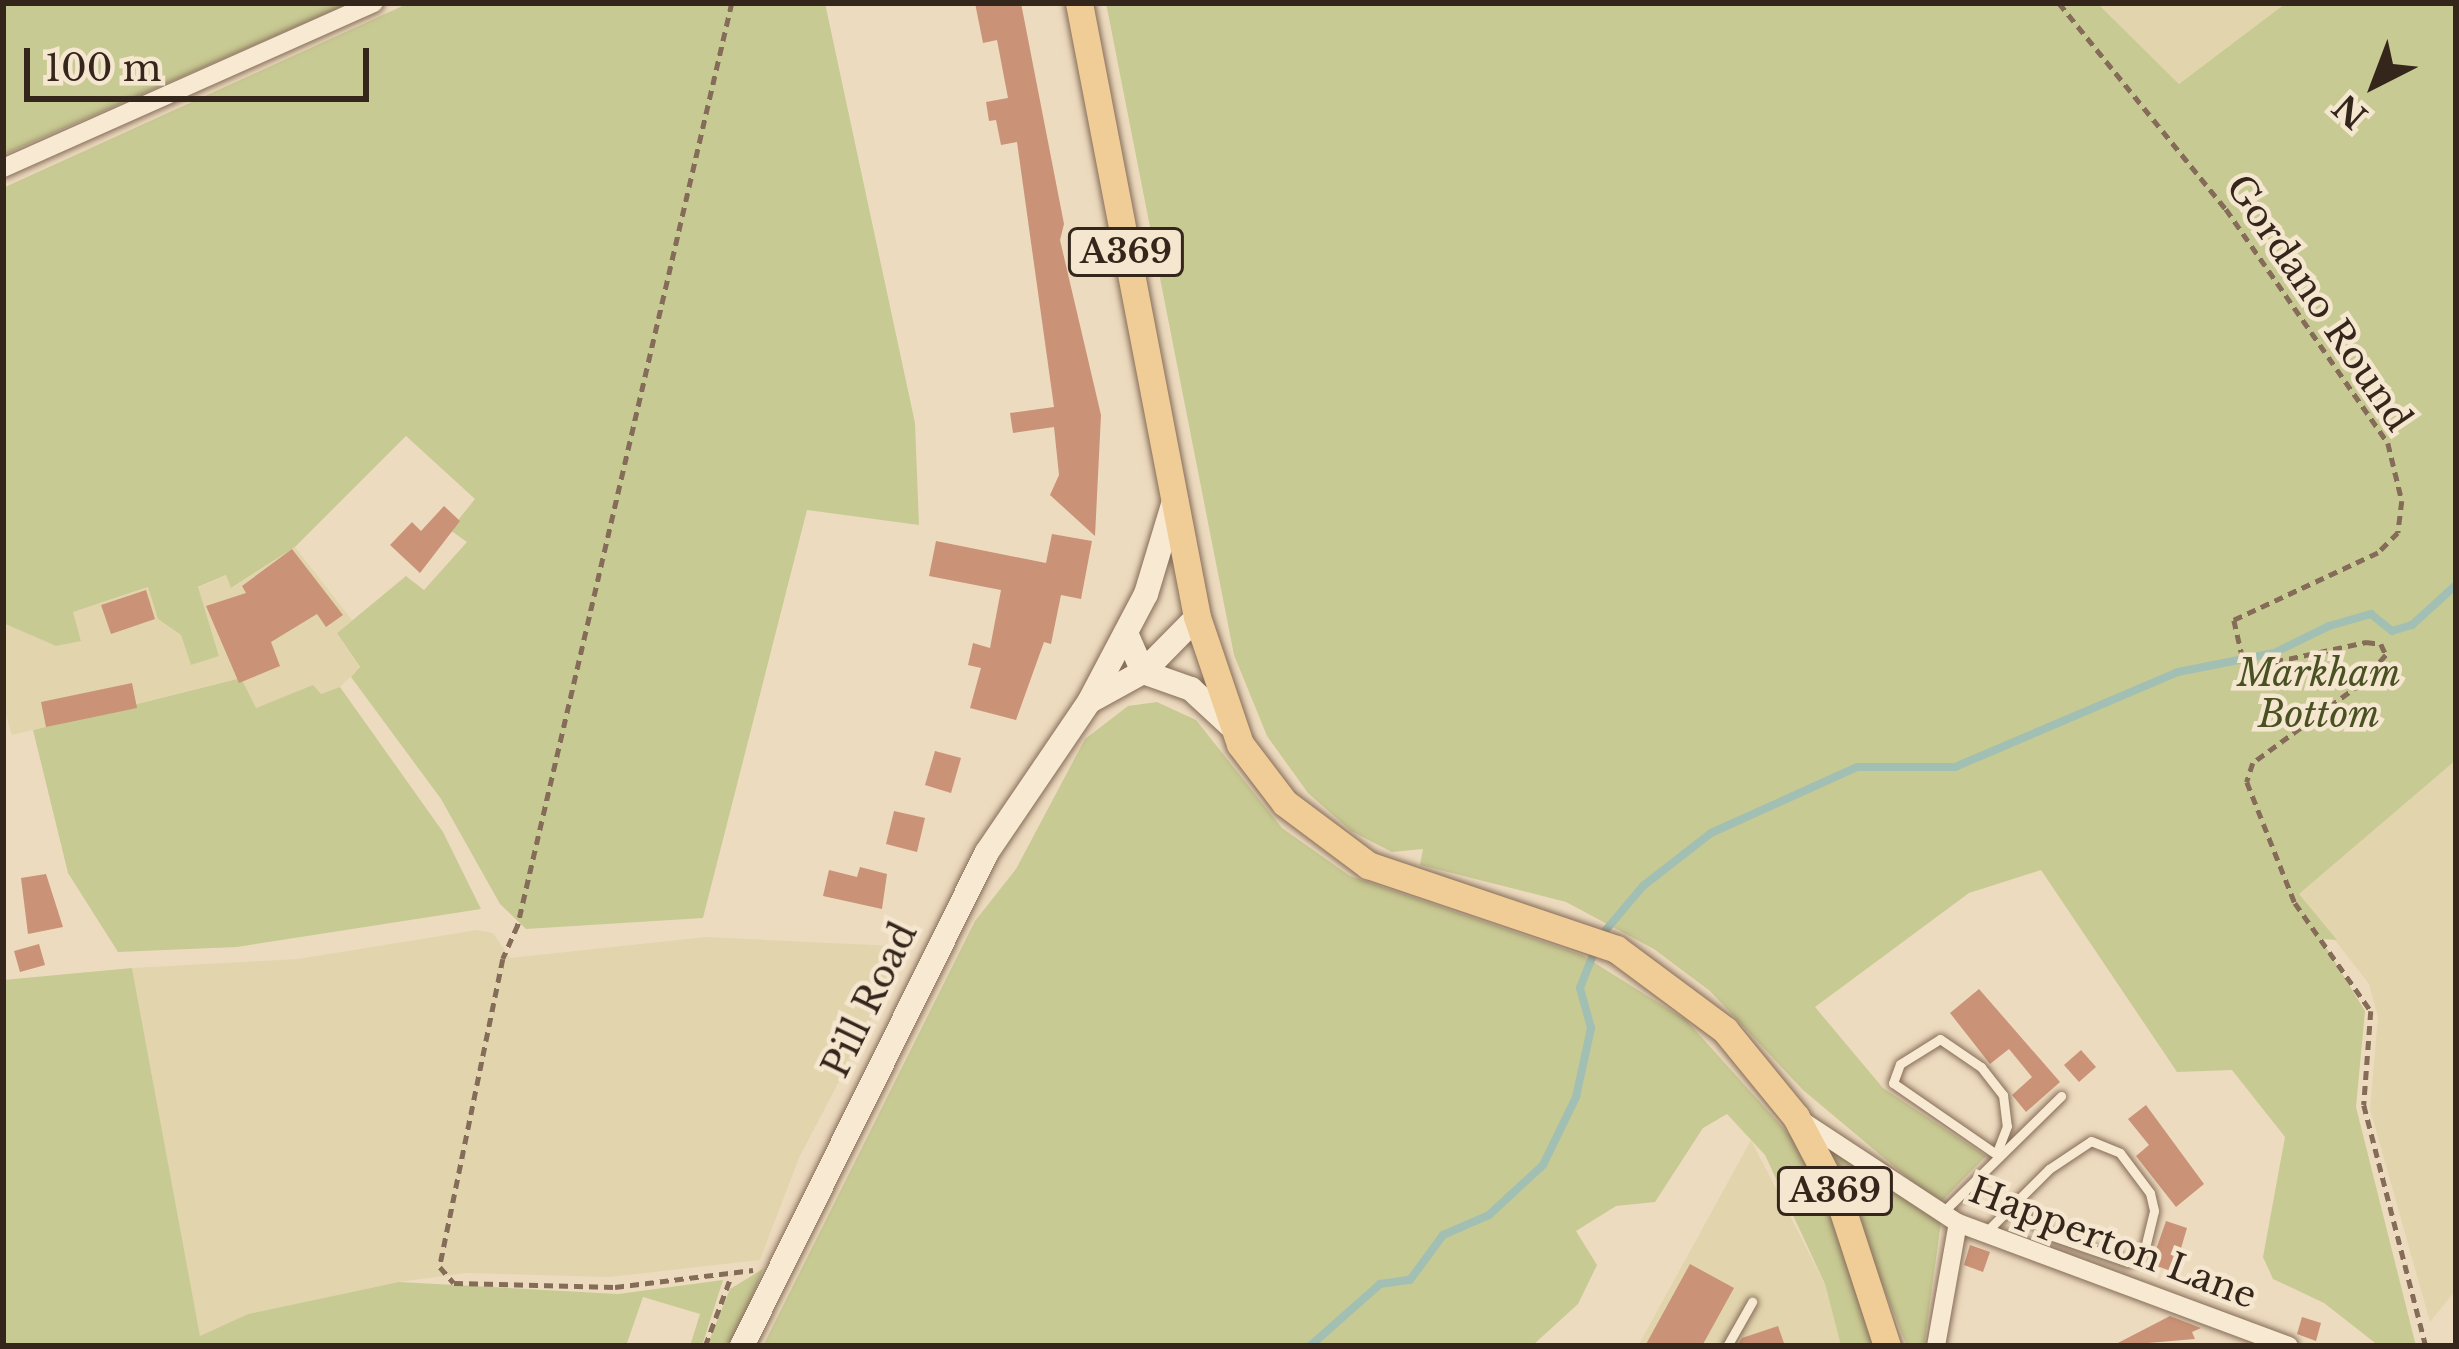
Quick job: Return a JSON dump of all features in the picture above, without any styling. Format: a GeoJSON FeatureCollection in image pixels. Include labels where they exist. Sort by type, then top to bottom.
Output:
{"type":"FeatureCollection","features":[{"type":"Feature","properties":{"kind":"main road","name":"Pill Road"},"geometry":{"type":"LineString","coordinates":[[1079,3],[1174,501]]}},
{"type":"Feature","properties":{"kind":"main road","name":"A369"},"geometry":{"type":"LineString","coordinates":[[1174,501],[1194,603],[1230,725],[1254,766],[1302,818],[1368,865],[1616,949],[1674,986],[1748,1054],[1796,1117],[1839,1199],[1888,1346]]}},
{"type":"Feature","properties":{"kind":"street"},"geometry":{"type":"LineString","coordinates":[[3,168],[374,3]]}},
{"type":"Feature","properties":{"kind":"street","name":"Pill Road"},"geometry":{"type":"LineString","coordinates":[[742,1346],[987,852],[1089,702],[1126,634],[1146,594],[1174,501]]}},
{"type":"Feature","properties":{"kind":"street"},"geometry":{"type":"LineString","coordinates":[[1146,594],[1194,603]]}},
{"type":"Feature","properties":{"kind":"street","name":"Pill Road"},"geometry":{"type":"LineString","coordinates":[[1089,702],[1142,672],[1194,603]]}},
{"type":"Feature","properties":{"kind":"street"},"geometry":{"type":"LineString","coordinates":[[1126,634],[1142,672],[1191,689],[1230,725]]}},
{"type":"Feature","properties":{"kind":"street","name":"Happerton Lane"},"geometry":{"type":"LineString","coordinates":[[1796,1117],[1950,1218],[2278,1344]]}},
{"type":"Feature","properties":{"kind":"street"},"geometry":{"type":"LineString","coordinates":[[1936,1346],[1950,1218]]}},
{"type":"Feature","properties":{"kind":"lane"},"geometry":{"type":"LineString","coordinates":[[1940,1039],[1981,1067],[2006,1107],[1996,1154],[1893,1083],[1900,1064],[1940,1039]]}},
{"type":"Feature","properties":{"kind":"lane"},"geometry":{"type":"LineString","coordinates":[[1950,1218],[1996,1154],[2061,1096]]}},
{"type":"Feature","properties":{"kind":"lane"},"geometry":{"type":"LineString","coordinates":[[1984,1234],[2011,1207],[2073,1148],[2104,1142],[2150,1192],[2152,1232],[2139,1261],[2128,1262],[2053,1236],[2011,1207]]}},
{"type":"Feature","properties":{"kind":"lane"},"geometry":{"type":"LineString","coordinates":[[1727,1346],[1752,1303]]}},
{"type":"Feature","properties":{"kind":"path"},"geometry":{"type":"LineString","coordinates":[[705,1346],[731,1276],[615,1287],[454,1283],[440,1268],[503,958],[518,925],[732,3]]}},
{"type":"Feature","properties":{"kind":"path","name":"Gordano Round"},"geometry":{"type":"LineString","coordinates":[[2059,3],[2226,208],[2388,443],[2402,501],[2398,533],[2378,553],[2234,620],[2238,654],[2246,668],[2366,642],[2380,644],[2386,655],[2361,684],[2253,763],[2246,782],[2295,903],[2371,1011],[2364,1105],[2426,1346]]}},
{"type":"Feature","properties":{"kind":"shaded area"},"geometry":{"type":"Polygon","coordinates":[[[2097,3],[2286,3],[2179,84],[2097,3]]]}},
{"type":"Feature","properties":{"kind":"shaded area"},"geometry":{"type":"Polygon","coordinates":[[[295,547],[352,620],[337,633],[360,668],[340,687],[321,694],[312,686],[256,708],[240,678],[12,735],[3,706],[3,623],[56,646],[81,640],[72,612],[149,587],[158,619],[181,635],[191,665],[219,655],[198,588],[227,575],[232,588],[295,547]]]}},
{"type":"Feature","properties":{"kind":"shaded area"},"geometry":{"type":"Polygon","coordinates":[[[2456,760],[2456,1290],[2430,1322],[2370,1109],[2378,1017],[2369,984],[2299,894],[2456,760]]]}},
{"type":"Feature","properties":{"kind":"shaded area"},"geometry":{"type":"Polygon","coordinates":[[[477,930],[493,933],[510,958],[706,937],[894,946],[901,963],[799,1158],[760,1260],[610,1277],[466,1273],[399,1282],[248,1314],[200,1337],[132,968],[298,959],[477,930]]]}},
{"type":"Feature","properties":{"kind":"shaded area"},"geometry":{"type":"Polygon","coordinates":[[[1751,1140],[1825,1284],[1841,1346],[1638,1346],[1751,1140]]]}},
{"type":"Feature","properties":{"kind":"green space"},"geometry":{"type":"Polygon","coordinates":[[[3,3],[350,3],[3,155],[3,3]]]}},
{"type":"Feature","properties":{"kind":"green space"},"geometry":{"type":"Polygon","coordinates":[[[409,3],[825,3],[915,423],[919,525],[807,510],[703,918],[526,929],[500,904],[441,799],[351,677],[360,667],[337,633],[406,576],[424,590],[467,542],[450,530],[475,499],[406,436],[295,547],[231,588],[226,575],[198,587],[219,656],[191,665],[181,635],[158,619],[148,587],[73,612],[81,641],[56,646],[3,623],[3,188],[409,3]]]}},
{"type":"Feature","properties":{"kind":"green space","name":"Markham Bottom"},"geometry":{"type":"Polygon","coordinates":[[[1106,3],[2097,3],[2179,84],[2286,3],[2456,3],[2456,760],[2299,894],[2337,940],[2321,939],[2365,1011],[2356,1107],[2416,1346],[2379,1346],[2324,1303],[2273,1279],[2263,1257],[2285,1137],[2232,1070],[2177,1072],[2041,870],[1969,893],[1815,1007],[1883,1088],[1986,1156],[1939,1204],[1803,1090],[1710,991],[1654,949],[1566,902],[1420,865],[1423,849],[1392,852],[1351,831],[1308,793],[1267,736],[1234,655],[1106,3]]]}},
{"type":"Feature","properties":{"kind":"green space"},"geometry":{"type":"Polygon","coordinates":[[[241,678],[256,708],[313,685],[321,694],[340,687],[443,832],[481,909],[237,947],[118,952],[68,873],[33,730],[241,678]]]}},
{"type":"Feature","properties":{"kind":"green space"},"geometry":{"type":"Polygon","coordinates":[[[1157,702],[1196,720],[1282,828],[1350,876],[1582,955],[1686,1020],[1795,1141],[1841,1222],[1880,1346],[1841,1346],[1825,1284],[1765,1155],[1727,1114],[1703,1128],[1655,1202],[1616,1206],[1576,1231],[1597,1265],[1578,1304],[1532,1346],[763,1346],[975,921],[1016,869],[1085,739],[1128,706],[1157,702]]]}},
{"type":"Feature","properties":{"kind":"green space"},"geometry":{"type":"Polygon","coordinates":[[[132,968],[200,1336],[248,1314],[399,1282],[618,1294],[723,1280],[702,1346],[690,1346],[700,1314],[643,1297],[626,1346],[3,1346],[3,980],[132,968]]]}},
{"type":"Feature","properties":{"kind":"green space"},"geometry":{"type":"Polygon","coordinates":[[[1825,1143],[1941,1222],[1924,1346],[1907,1346],[1825,1143]]]}},
{"type":"Feature","properties":{"kind":"green space"},"geometry":{"type":"Polygon","coordinates":[[[763,1269],[733,1346],[707,1346],[730,1289],[763,1269]]]}},
{"type":"Feature","properties":{"kind":"building"},"geometry":{"type":"Polygon","coordinates":[[[975,3],[1021,3],[1064,224],[1060,240],[1101,415],[1095,536],[1050,495],[1059,475],[1054,427],[1013,433],[1010,413],[1054,407],[1017,142],[1001,145],[996,120],[989,121],[986,102],[1008,98],[997,40],[983,43],[975,3]]]}},
{"type":"Feature","properties":{"kind":"building"},"geometry":{"type":"Polygon","coordinates":[[[444,506],[460,521],[420,573],[390,545],[412,522],[421,531],[444,506]]]}},
{"type":"Feature","properties":{"kind":"building"},"geometry":{"type":"Polygon","coordinates":[[[1052,534],[1092,541],[1081,599],[1061,595],[1051,644],[1044,642],[1016,720],[970,708],[981,668],[968,665],[973,643],[990,648],[1001,590],[929,576],[936,541],[1046,563],[1052,534]]]}},
{"type":"Feature","properties":{"kind":"building"},"geometry":{"type":"Polygon","coordinates":[[[292,549],[343,615],[326,627],[317,614],[271,642],[280,666],[239,683],[206,606],[246,593],[242,586],[292,549]]]}},
{"type":"Feature","properties":{"kind":"building"},"geometry":{"type":"Polygon","coordinates":[[[146,590],[155,619],[111,634],[101,605],[146,590]]]}},
{"type":"Feature","properties":{"kind":"building"},"geometry":{"type":"Polygon","coordinates":[[[132,683],[137,708],[46,727],[41,702],[132,683]]]}},
{"type":"Feature","properties":{"kind":"building"},"geometry":{"type":"Polygon","coordinates":[[[935,751],[961,758],[951,793],[925,785],[935,751]]]}},
{"type":"Feature","properties":{"kind":"building"},"geometry":{"type":"Polygon","coordinates":[[[894,811],[925,818],[917,852],[886,844],[894,811]]]}},
{"type":"Feature","properties":{"kind":"building"},"geometry":{"type":"Polygon","coordinates":[[[860,867],[887,874],[882,909],[823,896],[829,870],[857,877],[860,867]]]}},
{"type":"Feature","properties":{"kind":"building"},"geometry":{"type":"Polygon","coordinates":[[[46,874],[63,927],[28,934],[21,878],[46,874]]]}},
{"type":"Feature","properties":{"kind":"building"},"geometry":{"type":"Polygon","coordinates":[[[39,944],[45,965],[20,972],[14,951],[39,944]]]}},
{"type":"Feature","properties":{"kind":"building"},"geometry":{"type":"Polygon","coordinates":[[[1979,989],[2060,1082],[2026,1112],[2012,1095],[2032,1077],[2009,1049],[1990,1064],[1950,1013],[1979,989]]]}},
{"type":"Feature","properties":{"kind":"building"},"geometry":{"type":"Polygon","coordinates":[[[2081,1050],[2096,1067],[2079,1082],[2064,1065],[2081,1050]]]}},
{"type":"Feature","properties":{"kind":"building"},"geometry":{"type":"Polygon","coordinates":[[[2146,1105],[2204,1184],[2176,1207],[2136,1156],[2149,1145],[2128,1119],[2146,1105]]]}},
{"type":"Feature","properties":{"kind":"building"},"geometry":{"type":"Polygon","coordinates":[[[2166,1221],[2187,1228],[2174,1272],[2151,1264],[2166,1221]]]}},
{"type":"Feature","properties":{"kind":"building"},"geometry":{"type":"Polygon","coordinates":[[[1970,1245],[1990,1252],[1983,1272],[1964,1265],[1970,1245]]]}},
{"type":"Feature","properties":{"kind":"building"},"geometry":{"type":"Polygon","coordinates":[[[1690,1264],[1734,1288],[1702,1346],[1645,1346],[1690,1264]]]}},
{"type":"Feature","properties":{"kind":"building"},"geometry":{"type":"Polygon","coordinates":[[[2170,1316],[2201,1328],[2192,1332],[2195,1339],[2112,1346],[2170,1316]]]}},
{"type":"Feature","properties":{"kind":"building"},"geometry":{"type":"Polygon","coordinates":[[[2302,1317],[2321,1323],[2316,1341],[2297,1334],[2302,1317]]]}},
{"type":"Feature","properties":{"kind":"building"},"geometry":{"type":"Polygon","coordinates":[[[1778,1326],[1785,1346],[1737,1346],[1742,1338],[1778,1326]]]}},
{"type":"Feature","properties":{"kind":"waterway"},"geometry":{"type":"LineString","coordinates":[[1310,1346],[1380,1284],[1410,1280],[1443,1235],[1489,1215],[1543,1165],[1576,1097],[1591,1028],[1580,988],[1600,937],[1643,886],[1711,833],[1857,767],[1955,767],[2178,672],[2274,653],[2329,626],[2371,614],[2392,631],[2412,625],[2456,585]]}}]}
